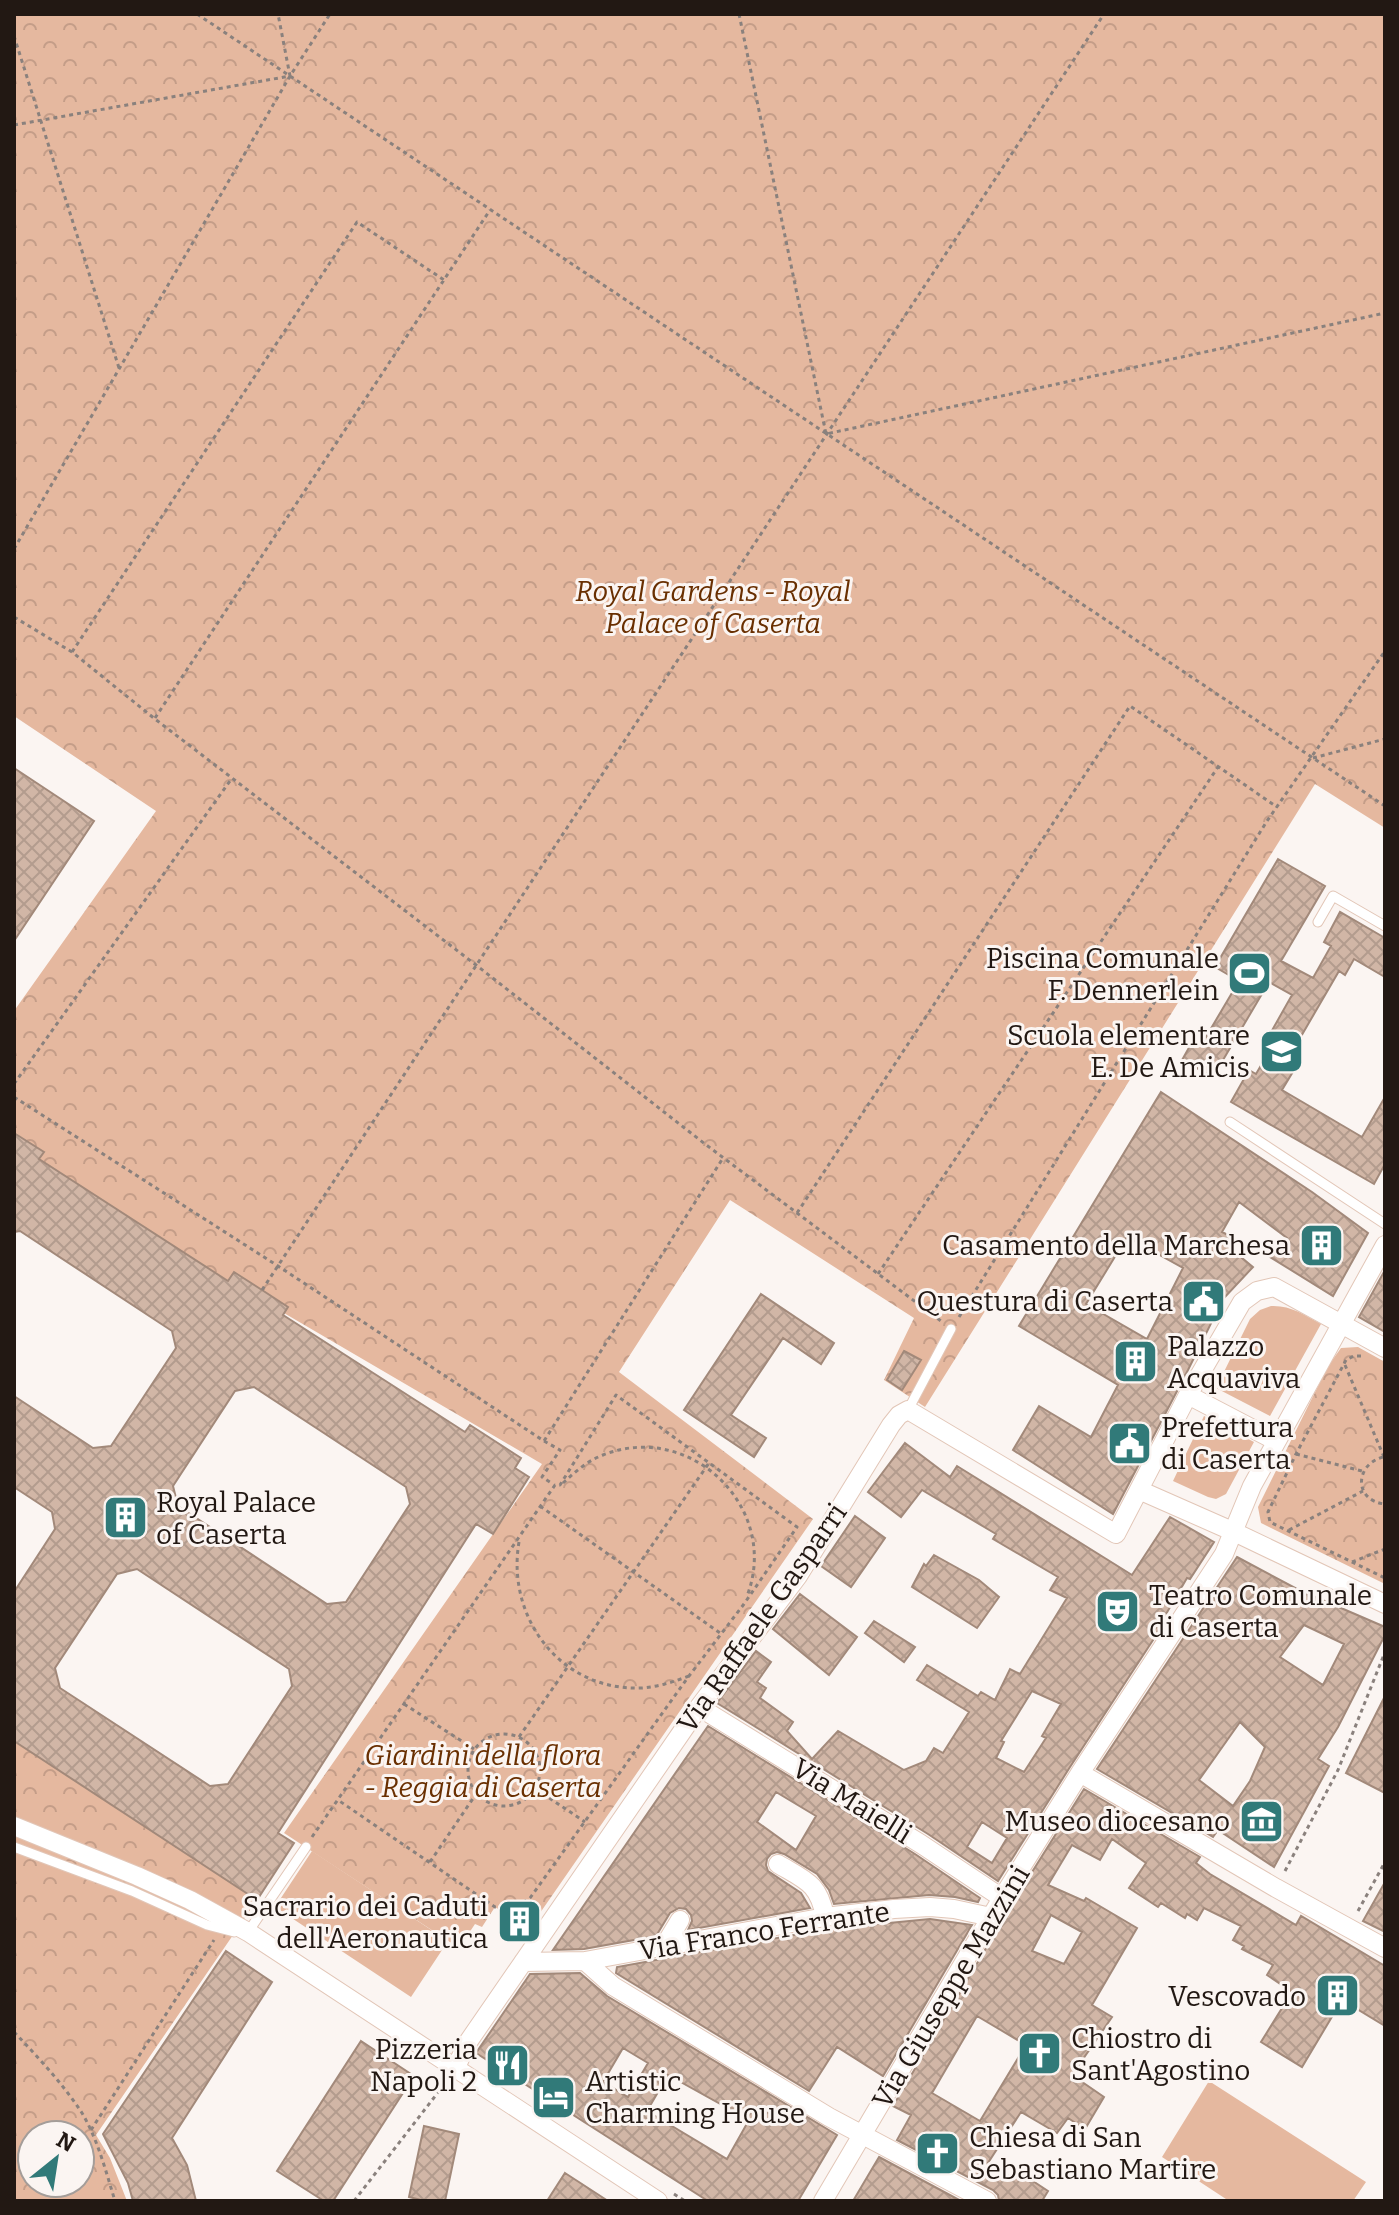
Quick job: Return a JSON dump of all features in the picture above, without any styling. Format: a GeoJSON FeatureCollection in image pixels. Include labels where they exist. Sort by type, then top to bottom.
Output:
{"type":"FeatureCollection","features":[{"type":"Feature","properties":{"kind":"street","name":"Via Giuseppe Mazzini"},"geometry":{"type":"LineString","coordinates":[[823,2201],[1002,1898],[1080,1773],[1239,1534],[1252,1486],[1385,1245]]}},
{"type":"Feature","properties":{"kind":"street"},"geometry":{"type":"LineString","coordinates":[[908,1410],[1116,1534],[1188,1395],[1242,1302],[1257,1291],[1274,1287],[1385,1348]]}},
{"type":"Feature","properties":{"kind":"street"},"geometry":{"type":"LineString","coordinates":[[1188,1395],[1276,1441]]}},
{"type":"Feature","properties":{"kind":"street","name":"Via Raffaele Gasparri"},"geometry":{"type":"LineString","coordinates":[[455,2070],[466,2045],[699,1707],[798,1576],[891,1425],[908,1410]]}},
{"type":"Feature","properties":{"kind":"street"},"geometry":{"type":"LineString","coordinates":[[1139,1490],[1385,1604]]}},
{"type":"Feature","properties":{"kind":"street","name":"Via Maielli"},"geometry":{"type":"LineString","coordinates":[[699,1707],[921,1844],[1002,1898]]}},
{"type":"Feature","properties":{"kind":"street"},"geometry":{"type":"LineString","coordinates":[[1080,1773],[1385,1948]]}},
{"type":"Feature","properties":{"kind":"street"},"geometry":{"type":"LineString","coordinates":[[14,1826],[190,1900],[225,1925],[252,1934],[658,2201]]}},
{"type":"Feature","properties":{"kind":"street"},"geometry":{"type":"LineString","coordinates":[[778,1864],[813,1886],[822,1902],[825,1917]]}},
{"type":"Feature","properties":{"kind":"street","name":"Via Franco Ferrante"},"geometry":{"type":"LineString","coordinates":[[528,1955],[585,1961],[825,1917],[930,1907],[991,1917]]}},
{"type":"Feature","properties":{"kind":"street"},"geometry":{"type":"LineString","coordinates":[[663,1948],[680,1920]]}},
{"type":"Feature","properties":{"kind":"street"},"geometry":{"type":"LineString","coordinates":[[585,1961],[613,1986],[829,2117],[987,2201]]}},
{"type":"Feature","properties":{"kind":"lane"},"geometry":{"type":"LineString","coordinates":[[1318,922],[1333,896],[1385,926]]}},
{"type":"Feature","properties":{"kind":"lane"},"geometry":{"type":"LineString","coordinates":[[1230,1122],[1385,1224]]}},
{"type":"Feature","properties":{"kind":"lane"},"geometry":{"type":"LineString","coordinates":[[908,1410],[951,1329]]}},
{"type":"Feature","properties":{"kind":"lane"},"geometry":{"type":"LineString","coordinates":[[14,1847],[132,1891],[207,1925],[225,1925]]}},
{"type":"Feature","properties":{"kind":"lane"},"geometry":{"type":"LineString","coordinates":[[252,1934],[306,1847]]}},
{"type":"Feature","properties":{"kind":"path"},"geometry":{"type":"LineString","coordinates":[[197,14],[1385,806]]}},
{"type":"Feature","properties":{"kind":"path"},"geometry":{"type":"LineString","coordinates":[[278,14],[290,76]]}},
{"type":"Feature","properties":{"kind":"path"},"geometry":{"type":"LineString","coordinates":[[14,549],[290,76],[330,14]]}},
{"type":"Feature","properties":{"kind":"path"},"geometry":{"type":"LineString","coordinates":[[739,14],[826,434]]}},
{"type":"Feature","properties":{"kind":"path"},"geometry":{"type":"LineString","coordinates":[[262,1290],[1104,14]]}},
{"type":"Feature","properties":{"kind":"path"},"geometry":{"type":"LineString","coordinates":[[14,36],[119,369]]}},
{"type":"Feature","properties":{"kind":"path"},"geometry":{"type":"LineString","coordinates":[[14,125],[290,76]]}},
{"type":"Feature","properties":{"kind":"path"},"geometry":{"type":"LineString","coordinates":[[155,719],[490,210]]}},
{"type":"Feature","properties":{"kind":"path"},"geometry":{"type":"LineString","coordinates":[[72,652],[357,222],[444,280]]}},
{"type":"Feature","properties":{"kind":"path"},"geometry":{"type":"LineString","coordinates":[[826,434],[1385,313]]}},
{"type":"Feature","properties":{"kind":"path"},"geometry":{"type":"LineString","coordinates":[[14,617],[72,652],[723,1158],[951,1329],[1277,807],[1385,651]]}},
{"type":"Feature","properties":{"kind":"path"},"geometry":{"type":"LineString","coordinates":[[797,1213],[1130,706],[1277,807]]}},
{"type":"Feature","properties":{"kind":"path"},"geometry":{"type":"LineString","coordinates":[[1313,758],[1385,739]]}},
{"type":"Feature","properties":{"kind":"path"},"geometry":{"type":"LineString","coordinates":[[878,1274],[1218,767]]}},
{"type":"Feature","properties":{"kind":"path"},"geometry":{"type":"LineString","coordinates":[[14,1084],[232,778]]}},
{"type":"Feature","properties":{"kind":"path"},"geometry":{"type":"LineString","coordinates":[[14,1097],[560,1450],[542,1477],[557,1485]]}},
{"type":"Feature","properties":{"kind":"path"},"geometry":{"type":"LineString","coordinates":[[544,1441],[723,1158]]}},
{"type":"Feature","properties":{"kind":"path"},"geometry":{"type":"LineString","coordinates":[[1361,1356],[1354,1356],[1345,1363],[1268,1512],[1270,1522],[1385,1578]]}},
{"type":"Feature","properties":{"kind":"path"},"geometry":{"type":"LineString","coordinates":[[1345,1363],[1384,1458],[1370,1462],[1363,1471],[1363,1491],[1374,1502],[1385,1504]]}},
{"type":"Feature","properties":{"kind":"path"},"geometry":{"type":"LineString","coordinates":[[306,1847],[338,1800],[404,1704],[519,1539],[540,1506],[557,1485],[616,1395],[797,1527],[530,1898],[509,1908],[495,1907],[338,1800]]}},
{"type":"Feature","properties":{"kind":"path"},"geometry":{"type":"LineString","coordinates":[[557,1485],[580,1467],[603,1455],[629,1448],[656,1448],[683,1454],[708,1465],[738,1500],[754,1544],[754,1567],[744,1604]]}},
{"type":"Feature","properties":{"kind":"path"},"geometry":{"type":"LineString","coordinates":[[1296,1454],[1363,1471]]}},
{"type":"Feature","properties":{"kind":"path"},"geometry":{"type":"LineString","coordinates":[[519,1737],[708,1465]]}},
{"type":"Feature","properties":{"kind":"path"},"geometry":{"type":"LineString","coordinates":[[1289,1530],[1363,1491]]}},
{"type":"Feature","properties":{"kind":"path"},"geometry":{"type":"LineString","coordinates":[[540,1506],[720,1633]]}},
{"type":"Feature","properties":{"kind":"path"},"geometry":{"type":"LineString","coordinates":[[519,1539],[516,1575],[524,1610],[542,1642],[569,1667],[591,1679],[615,1686],[640,1688],[665,1685],[689,1676]]}},
{"type":"Feature","properties":{"kind":"path"},"geometry":{"type":"LineString","coordinates":[[1352,1562],[1385,1549]]}},
{"type":"Feature","properties":{"kind":"path"},"geometry":{"type":"LineString","coordinates":[[1276,1888],[1338,1770],[1385,1652]]}},
{"type":"Feature","properties":{"kind":"path"},"geometry":{"type":"LineString","coordinates":[[404,1704],[474,1749]]}},
{"type":"Feature","properties":{"kind":"path"},"geometry":{"type":"LineString","coordinates":[[494,1735],[519,1737],[537,1753],[541,1765],[536,1789],[519,1804],[507,1807],[485,1802],[470,1783],[469,1760],[474,1749],[494,1735]]}},
{"type":"Feature","properties":{"kind":"path"},"geometry":{"type":"LineString","coordinates":[[536,1789],[585,1822]]}},
{"type":"Feature","properties":{"kind":"path"},"geometry":{"type":"LineString","coordinates":[[430,1862],[476,1794]]}},
{"type":"Feature","properties":{"kind":"path"},"geometry":{"type":"LineString","coordinates":[[1349,1928],[1385,1862]]}},
{"type":"Feature","properties":{"kind":"path"},"geometry":{"type":"LineString","coordinates":[[96,2122],[225,1925]]}},
{"type":"Feature","properties":{"kind":"path"},"geometry":{"type":"LineString","coordinates":[[14,2032],[61,2085],[85,2119]]}},
{"type":"Feature","properties":{"kind":"path"},"geometry":{"type":"LineString","coordinates":[[354,2201],[455,2070]]}},
{"type":"Feature","properties":{"kind":"path"},"geometry":{"type":"LineString","coordinates":[[96,2145],[115,2201]]}},
{"type":"Feature","properties":{"kind":"green space","name":"Royal Gardens - Royal Palace of Caserta"},"geometry":{"type":"Polygon","coordinates":[[[14,14],[1385,14],[1385,828],[1315,784],[925,1407],[884,1380],[914,1318],[730,1200],[619,1372],[813,1519],[530,1931],[519,1939],[514,1940],[508,1935],[507,1915],[495,1907],[482,1927],[475,1924],[459,1948],[284,1833],[542,1464],[14,1155],[14,1011],[156,811],[14,716],[14,14]]]}},
{"type":"Feature","properties":{"kind":"green space"},"geometry":{"type":"Polygon","coordinates":[[[1271,1306],[1291,1309],[1321,1324],[1270,1416],[1216,1388],[1250,1319],[1271,1306]]]}},
{"type":"Feature","properties":{"kind":"green space"},"geometry":{"type":"Polygon","coordinates":[[[1358,1347],[1385,1362],[1385,1584],[1261,1523],[1258,1507],[1328,1366],[1341,1348],[1358,1347]]]}},
{"type":"Feature","properties":{"kind":"green space"},"geometry":{"type":"Polygon","coordinates":[[[1204,1416],[1254,1442],[1226,1494],[1216,1499],[1173,1481],[1204,1416]]]}},
{"type":"Feature","properties":{"kind":"green space"},"geometry":{"type":"Polygon","coordinates":[[[14,1741],[257,1900],[96,2135],[110,2158],[127,2201],[14,2201],[14,1741]]]}},
{"type":"Feature","properties":{"kind":"green space"},"geometry":{"type":"Polygon","coordinates":[[[312,1851],[448,1941],[411,1997],[275,1907],[312,1851]]]}},
{"type":"Feature","properties":{"kind":"green space"},"geometry":{"type":"Polygon","coordinates":[[[1209,2081],[1366,2182],[1353,2201],[1229,2201],[1162,2157],[1209,2081]]]}},
{"type":"Feature","properties":{"kind":"building"},"geometry":{"type":"Polygon","coordinates":[[[14,768],[94,821],[14,941],[14,768]]]}},
{"type":"Feature","properties":{"kind":"building"},"geometry":{"type":"Polygon","coordinates":[[[1278,859],[1325,886],[1281,961],[1313,978],[1331,946],[1324,942],[1340,912],[1385,938],[1385,977],[1354,959],[1345,975],[1339,971],[1285,1064],[1294,1070],[1282,1090],[1362,1137],[1385,1097],[1385,1164],[1374,1184],[1231,1102],[1249,1070],[1256,1074],[1273,1045],[1266,1041],[1292,995],[1269,982],[1213,1077],[1182,1060],[1195,1037],[1203,1042],[1239,981],[1215,967],[1278,859]]]}},
{"type":"Feature","properties":{"kind":"building","name":"Palazzo Acquaviva"},"geometry":{"type":"Polygon","coordinates":[[[1161,1092],[1368,1233],[1333,1296],[1270,1257],[1287,1238],[1239,1202],[1222,1232],[1230,1236],[1224,1243],[1253,1267],[1223,1299],[1113,1514],[1013,1450],[1039,1406],[1091,1437],[1118,1385],[1019,1326],[1161,1092]],[[1127,1237],[1086,1304],[1147,1339],[1183,1268],[1127,1237]]]}},
{"type":"Feature","properties":{"kind":"building","name":"Royal Palace of Caserta"},"geometry":{"type":"Polygon","coordinates":[[[14,1133],[44,1152],[39,1159],[228,1281],[234,1272],[288,1307],[283,1315],[465,1432],[470,1425],[521,1458],[515,1468],[529,1477],[493,1534],[476,1524],[278,1833],[294,1843],[257,1900],[14,1741],[14,1592],[55,1529],[52,1512],[14,1487],[14,1396],[93,1448],[111,1446],[176,1348],[172,1331],[20,1231],[14,1232],[14,1133]],[[254,1387],[235,1391],[173,1486],[178,1506],[327,1604],[346,1602],[410,1504],[406,1487],[254,1387]],[[137,1569],[117,1574],[55,1668],[60,1688],[210,1786],[228,1784],[292,1686],[289,1669],[137,1569]]]}},
{"type":"Feature","properties":{"kind":"building"},"geometry":{"type":"Polygon","coordinates":[[[1385,1270],[1385,1332],[1359,1317],[1385,1270]]]}},
{"type":"Feature","properties":{"kind":"building"},"geometry":{"type":"Polygon","coordinates":[[[761,1294],[834,1343],[821,1364],[783,1338],[731,1415],[766,1438],[754,1457],[684,1410],[761,1294]]]}},
{"type":"Feature","properties":{"kind":"building"},"geometry":{"type":"Polygon","coordinates":[[[904,1351],[921,1360],[902,1390],[887,1380],[904,1351]]]}},
{"type":"Feature","properties":{"kind":"building"},"geometry":{"type":"Polygon","coordinates":[[[905,1443],[950,1477],[957,1466],[1132,1575],[1170,1517],[1214,1542],[1190,1579],[1187,1578],[1155,1637],[998,1881],[717,1703],[756,1651],[771,1662],[757,1682],[766,1688],[760,1698],[793,1722],[787,1731],[812,1759],[838,1731],[904,1770],[926,1761],[934,1748],[943,1753],[969,1712],[917,1680],[927,1665],[978,1696],[981,1692],[995,1700],[1010,1669],[1020,1674],[1067,1598],[1050,1590],[1058,1577],[993,1539],[996,1534],[922,1490],[901,1517],[868,1492],[905,1443]],[[1032,1691],[1001,1741],[1004,1742],[996,1758],[1024,1772],[1046,1738],[1042,1736],[1061,1704],[1032,1691]],[[982,1822],[967,1847],[992,1863],[1007,1838],[982,1822]]]}},
{"type":"Feature","properties":{"kind":"building"},"geometry":{"type":"Polygon","coordinates":[[[855,1516],[885,1538],[851,1587],[821,1566],[855,1516]]]}},
{"type":"Feature","properties":{"kind":"building"},"geometry":{"type":"Polygon","coordinates":[[[934,1555],[979,1580],[999,1597],[977,1628],[912,1587],[924,1564],[926,1566],[934,1555]]]}},
{"type":"Feature","properties":{"kind":"building"},"geometry":{"type":"Polygon","coordinates":[[[1237,1557],[1297,1589],[1385,1627],[1385,1635],[1318,1759],[1329,1766],[1274,1867],[1218,1830],[1213,1837],[1097,1769],[1237,1557]],[[1304,1625],[1280,1657],[1323,1685],[1344,1644],[1304,1625]],[[1240,1722],[1199,1780],[1233,1806],[1250,1781],[1265,1747],[1240,1722]]]}},
{"type":"Feature","properties":{"kind":"building"},"geometry":{"type":"Polygon","coordinates":[[[800,1594],[857,1637],[829,1675],[773,1629],[800,1594]]]}},
{"type":"Feature","properties":{"kind":"building"},"geometry":{"type":"Polygon","coordinates":[[[874,1621],[915,1647],[904,1662],[865,1633],[874,1621]]]}},
{"type":"Feature","properties":{"kind":"building"},"geometry":{"type":"Polygon","coordinates":[[[1385,1696],[1385,1793],[1346,1773],[1385,1696]]]}},
{"type":"Feature","properties":{"kind":"building"},"geometry":{"type":"Polygon","coordinates":[[[708,1726],[915,1854],[980,1898],[978,1902],[929,1895],[834,1904],[829,1890],[817,1874],[777,1852],[767,1859],[768,1871],[801,1893],[810,1908],[688,1930],[691,1915],[686,1909],[679,1908],[670,1913],[656,1936],[584,1949],[553,1950],[708,1726]],[[776,1792],[757,1822],[796,1850],[816,1816],[776,1792]]]}},
{"type":"Feature","properties":{"kind":"building"},"geometry":{"type":"Polygon","coordinates":[[[1084,1789],[1200,1857],[1196,1863],[1210,1874],[1296,1925],[1301,1916],[1385,1966],[1385,2026],[1342,2000],[1302,2067],[1261,2042],[1292,1992],[1267,1975],[1273,1965],[1242,1949],[1244,1946],[1233,1940],[1241,1926],[1204,1908],[1197,1920],[1187,1914],[1185,1918],[1161,1903],[1158,1907],[1129,1888],[1146,1863],[1112,1839],[1100,1860],[1072,1845],[1048,1885],[1084,1901],[1086,1898],[1137,1928],[1092,2005],[1112,2017],[1072,2075],[1104,2097],[1085,2129],[1068,2118],[1057,2133],[1021,2112],[988,2163],[1011,2177],[1019,2172],[1048,2191],[1042,2201],[999,2201],[993,2190],[897,2140],[911,2115],[893,2106],[1084,1789]],[[1051,1915],[1032,1951],[1064,1964],[1082,1932],[1051,1915]],[[977,2016],[932,2093],[980,2121],[1026,2045],[977,2016]]]}},
{"type":"Feature","properties":{"kind":"building"},"geometry":{"type":"Polygon","coordinates":[[[1385,1882],[1385,1932],[1363,1921],[1385,1882]]]}},
{"type":"Feature","properties":{"kind":"building","name":"Sacrario dei Caduti dell'Aeronautica"},"geometry":{"type":"Polygon","coordinates":[[[520,1905],[529,1906],[534,1921],[528,1934],[514,1939],[506,1933],[505,1923],[509,1912],[520,1905]]]}},
{"type":"Feature","properties":{"kind":"building"},"geometry":{"type":"Polygon","coordinates":[[[930,1919],[972,1925],[883,2076],[837,2047],[809,2091],[616,1973],[617,1967],[827,1929],[930,1919]]]}},
{"type":"Feature","properties":{"kind":"building"},"geometry":{"type":"Polygon","coordinates":[[[226,1951],[272,1982],[172,2138],[187,2165],[196,2201],[133,2201],[128,2183],[103,2134],[226,1951]]]}},
{"type":"Feature","properties":{"kind":"building"},"geometry":{"type":"Polygon","coordinates":[[[580,1973],[607,1996],[837,2135],[798,2201],[708,2201],[476,2053],[530,1974],[580,1973]],[[623,2048],[603,2082],[628,2097],[648,2063],[623,2048]],[[668,2075],[647,2111],[727,2159],[749,2120],[668,2075]]]}},
{"type":"Feature","properties":{"kind":"building"},"geometry":{"type":"Polygon","coordinates":[[[361,2041],[414,2076],[333,2201],[324,2201],[277,2171],[361,2041]]]}},
{"type":"Feature","properties":{"kind":"building"},"geometry":{"type":"Polygon","coordinates":[[[424,2126],[459,2134],[445,2201],[409,2197],[424,2126]]]}},
{"type":"Feature","properties":{"kind":"building"},"geometry":{"type":"Polygon","coordinates":[[[879,2157],[961,2201],[853,2201],[879,2157]]]}},
{"type":"Feature","properties":{"kind":"building"},"geometry":{"type":"Polygon","coordinates":[[[565,2173],[608,2201],[547,2201],[565,2173]]]}},
{"type":"Feature","properties":{"kind":"place","name":"Piscina Comunale F. Dennerlein"},"geometry":{"type":"Point","coordinates":[1250,974]}},
{"type":"Feature","properties":{"kind":"place","name":"Scuola elementare E. De Amicis"},"geometry":{"type":"Point","coordinates":[1281,1051]}},
{"type":"Feature","properties":{"kind":"place","name":"Casamento della Marchesa"},"geometry":{"type":"Point","coordinates":[1321,1245]}},
{"type":"Feature","properties":{"kind":"place","name":"Questura di Caserta"},"geometry":{"type":"Point","coordinates":[1204,1301]}},
{"type":"Feature","properties":{"kind":"place","name":"Palazzo Acquaviva"},"geometry":{"type":"Point","coordinates":[1136,1362]}},
{"type":"Feature","properties":{"kind":"place","name":"Prefettura di Caserta"},"geometry":{"type":"Point","coordinates":[1130,1443]}},
{"type":"Feature","properties":{"kind":"place","name":"Royal Palace of Caserta"},"geometry":{"type":"Point","coordinates":[125,1518]}},
{"type":"Feature","properties":{"kind":"place","name":"Teatro Comunale di Caserta"},"geometry":{"type":"Point","coordinates":[1118,1611]}},
{"type":"Feature","properties":{"kind":"place","name":"Museo diocesano"},"geometry":{"type":"Point","coordinates":[1261,1821]}},
{"type":"Feature","properties":{"kind":"place","name":"Sacrario dei Caduti dell'Aeronautica"},"geometry":{"type":"Point","coordinates":[519,1922]}},
{"type":"Feature","properties":{"kind":"place","name":"Vescovado"},"geometry":{"type":"Point","coordinates":[1337,1996]}},
{"type":"Feature","properties":{"kind":"place","name":"Chiostro di Sant'Agostino"},"geometry":{"type":"Point","coordinates":[1040,2054]}},
{"type":"Feature","properties":{"kind":"place","name":"Pizzeria Napoli 2"},"geometry":{"type":"Point","coordinates":[508,2065]}},
{"type":"Feature","properties":{"kind":"place","name":"Artistic Charming House"},"geometry":{"type":"Point","coordinates":[554,2097]}},
{"type":"Feature","properties":{"kind":"place","name":"Chiesa di San Sebastiano Martire"},"geometry":{"type":"Point","coordinates":[938,2153]}},
{"type":"Feature","properties":{"kind":"park label","name":"Giardini della flora - Reggia di Caserta"},"geometry":{"type":"Point","coordinates":[483,1771]}}]}
